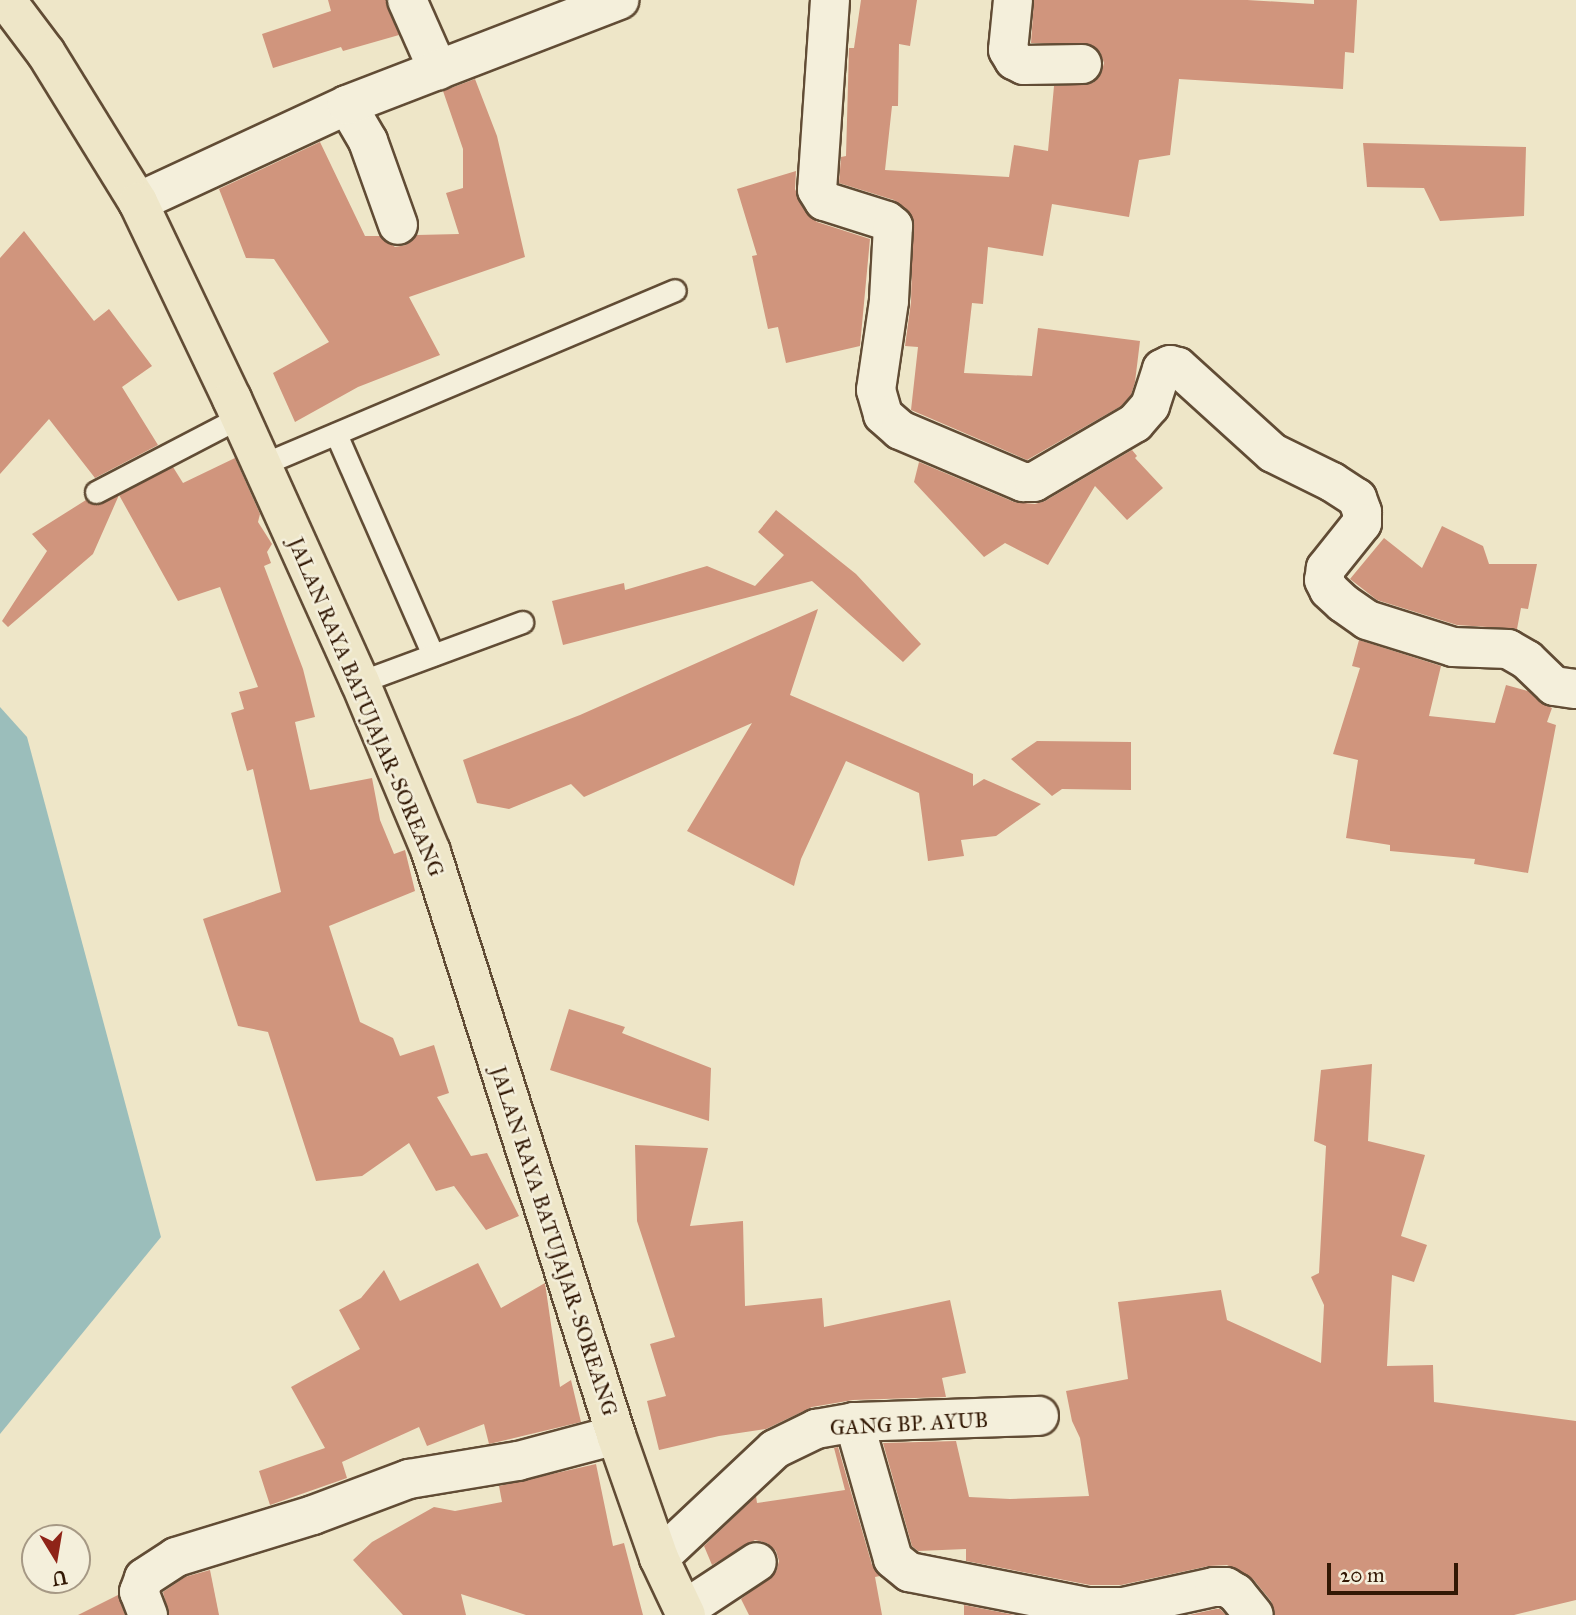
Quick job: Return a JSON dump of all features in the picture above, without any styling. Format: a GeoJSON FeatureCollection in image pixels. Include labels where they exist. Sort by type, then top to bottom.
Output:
{"type":"FeatureCollection","features":[{"type":"Feature","properties":{"kind":"highway","name":"JALAN RAYA BATUJAJAR-SOREANG"},"geometry":{"type":"LineString","coordinates":[[6,0],[53,64],[138,202],[240,417],[360,682],[431,852],[616,1435],[659,1558],[685,1612]]}},
{"type":"Feature","properties":{"kind":"street"},"geometry":{"type":"LineString","coordinates":[[407,0],[438,70]]}},
{"type":"Feature","properties":{"kind":"street"},"geometry":{"type":"LineString","coordinates":[[138,202],[347,105],[619,0]]}},
{"type":"Feature","properties":{"kind":"street"},"geometry":{"type":"LineString","coordinates":[[830,0],[817,190],[824,201],[887,221],[893,226],[889,301],[876,390],[883,415],[900,430],[1023,482],[1034,482],[1135,422],[1150,406],[1162,369],[1170,365],[1178,368],[1273,453],[1332,482],[1357,498],[1362,523],[1326,568],[1324,580],[1329,590],[1343,603],[1367,620],[1453,647],[1508,649],[1527,660],[1554,686],[1576,689]]}},
{"type":"Feature","properties":{"kind":"street"},"geometry":{"type":"LineString","coordinates":[[1013,0],[1008,50],[1014,60],[1024,65],[1082,64]]}},
{"type":"Feature","properties":{"kind":"street"},"geometry":{"type":"LineString","coordinates":[[347,105],[368,141],[398,225]]}},
{"type":"Feature","properties":{"kind":"street","name":"GANG BP. AYUB"},"geometry":{"type":"LineString","coordinates":[[659,1558],[775,1449],[816,1429],[854,1422],[1039,1416]]}},
{"type":"Feature","properties":{"kind":"street"},"geometry":{"type":"LineString","coordinates":[[854,1422],[893,1559],[909,1572],[1088,1607],[1123,1608],[1214,1587],[1226,1587],[1236,1593],[1254,1615]]}},
{"type":"Feature","properties":{"kind":"street"},"geometry":{"type":"LineString","coordinates":[[148,1615],[139,1592],[144,1578],[176,1557],[325,1511],[410,1479],[518,1461],[616,1435]]}},
{"type":"Feature","properties":{"kind":"street"},"geometry":{"type":"LineString","coordinates":[[685,1612],[757,1562]]}},
{"type":"Feature","properties":{"kind":"lane"},"geometry":{"type":"LineString","coordinates":[[261,466],[675,290]]}},
{"type":"Feature","properties":{"kind":"lane"},"geometry":{"type":"LineString","coordinates":[[96,492],[240,417]]}},
{"type":"Feature","properties":{"kind":"lane"},"geometry":{"type":"LineString","coordinates":[[335,434],[433,655]]}},
{"type":"Feature","properties":{"kind":"lane"},"geometry":{"type":"LineString","coordinates":[[360,682],[522,622]]}},
{"type":"Feature","properties":{"kind":"water"},"geometry":{"type":"Polygon","coordinates":[[[0,707],[27,737],[161,1237],[0,1434],[0,707]]]}},
{"type":"Feature","properties":{"kind":"building"},"geometry":{"type":"Polygon","coordinates":[[[328,0],[386,0],[399,35],[343,51],[341,47],[273,68],[262,34],[331,11],[328,0]]]}},
{"type":"Feature","properties":{"kind":"building"},"geometry":{"type":"Polygon","coordinates":[[[861,0],[917,0],[910,46],[899,44],[898,106],[892,106],[885,170],[1009,177],[1014,145],[1048,151],[1054,86],[1093,83],[1101,74],[1104,63],[1100,52],[1092,45],[1031,43],[1034,0],[1247,0],[1314,4],[1314,0],[1357,0],[1354,53],[1345,52],[1343,89],[1179,79],[1170,155],[1139,160],[1129,217],[1052,204],[1043,256],[988,247],[983,304],[972,303],[964,373],[1032,376],[1038,328],[1140,341],[1135,382],[1131,395],[1121,406],[1027,460],[911,410],[918,347],[905,346],[911,302],[913,218],[894,200],[839,183],[841,157],[846,156],[849,48],[854,48],[861,0]]]}},
{"type":"Feature","properties":{"kind":"building"},"geometry":{"type":"Polygon","coordinates":[[[475,79],[497,136],[525,257],[409,297],[440,355],[358,387],[295,422],[273,373],[329,342],[274,259],[246,258],[219,189],[320,142],[365,236],[380,236],[395,247],[406,245],[417,235],[459,234],[446,193],[463,188],[463,149],[443,91],[475,79]]]}},
{"type":"Feature","properties":{"kind":"building"},"geometry":{"type":"Polygon","coordinates":[[[1363,143],[1526,147],[1524,216],[1440,221],[1424,188],[1367,187],[1363,143]]]}},
{"type":"Feature","properties":{"kind":"building"},"geometry":{"type":"Polygon","coordinates":[[[796,171],[795,189],[806,213],[817,222],[870,239],[860,346],[786,363],[778,327],[768,329],[752,256],[757,255],[737,189],[796,171]]]}},
{"type":"Feature","properties":{"kind":"building"},"geometry":{"type":"Polygon","coordinates":[[[24,231],[94,321],[109,309],[152,366],[122,387],[158,445],[95,478],[49,419],[0,474],[0,258],[24,231]]]}},
{"type":"Feature","properties":{"kind":"building"},"geometry":{"type":"Polygon","coordinates":[[[1132,450],[1137,456],[1135,458],[1163,488],[1127,520],[1095,486],[1048,565],[1005,543],[984,557],[914,482],[919,462],[1014,502],[1035,504],[1045,501],[1132,450]]]}},
{"type":"Feature","properties":{"kind":"building"},"geometry":{"type":"Polygon","coordinates":[[[235,458],[260,514],[258,522],[272,544],[267,552],[271,563],[264,566],[303,669],[315,717],[295,722],[310,790],[372,778],[380,820],[394,854],[405,850],[415,891],[329,926],[360,1022],[393,1038],[400,1056],[434,1045],[449,1093],[437,1097],[471,1156],[487,1153],[519,1216],[486,1230],[454,1186],[436,1191],[409,1143],[362,1176],[316,1181],[268,1032],[238,1026],[203,919],[281,892],[253,769],[247,771],[231,713],[244,709],[239,692],[258,687],[220,587],[178,601],[119,495],[93,554],[8,627],[2,621],[47,551],[32,534],[86,500],[95,505],[101,504],[173,467],[183,483],[235,458]]]}},
{"type":"Feature","properties":{"kind":"building"},"geometry":{"type":"Polygon","coordinates":[[[776,510],[856,574],[921,644],[903,662],[812,581],[563,645],[552,601],[624,583],[625,590],[707,566],[755,586],[784,555],[758,532],[776,510]]]}},
{"type":"Feature","properties":{"kind":"building"},"geometry":{"type":"Polygon","coordinates":[[[1442,526],[1483,546],[1489,564],[1537,564],[1528,609],[1521,608],[1517,629],[1457,625],[1377,600],[1350,579],[1384,538],[1422,568],[1442,526]]]}},
{"type":"Feature","properties":{"kind":"building"},"geometry":{"type":"Polygon","coordinates":[[[818,609],[790,695],[973,774],[973,786],[984,779],[1041,804],[996,836],[961,840],[964,856],[928,861],[919,793],[846,761],[801,859],[794,886],[687,831],[752,723],[584,797],[571,784],[509,809],[477,803],[463,760],[580,715],[818,609]]]}},
{"type":"Feature","properties":{"kind":"building"},"geometry":{"type":"Polygon","coordinates":[[[1359,640],[1441,666],[1429,716],[1495,723],[1506,685],[1528,691],[1552,708],[1547,722],[1556,725],[1528,873],[1474,864],[1475,859],[1390,851],[1390,845],[1346,838],[1358,760],[1333,754],[1360,668],[1352,666],[1359,640]]]}},
{"type":"Feature","properties":{"kind":"building"},"geometry":{"type":"Polygon","coordinates":[[[1037,741],[1131,742],[1131,790],[1062,789],[1052,796],[1011,759],[1037,741]]]}},
{"type":"Feature","properties":{"kind":"building"},"geometry":{"type":"Polygon","coordinates":[[[569,1009],[625,1027],[622,1033],[711,1068],[709,1121],[550,1070],[569,1009]]]}},
{"type":"Feature","properties":{"kind":"building"},"geometry":{"type":"Polygon","coordinates":[[[1372,1064],[1368,1141],[1425,1155],[1401,1236],[1427,1245],[1414,1282],[1392,1275],[1387,1366],[1433,1365],[1434,1402],[1576,1421],[1576,1600],[1514,1615],[1275,1615],[1271,1601],[1253,1579],[1227,1565],[1209,1566],[1121,1585],[1090,1585],[966,1561],[966,1549],[918,1551],[912,1546],[883,1443],[956,1441],[969,1497],[1010,1499],[1089,1496],[1080,1438],[1072,1421],[1066,1391],[1128,1379],[1118,1302],[1221,1290],[1227,1320],[1321,1363],[1324,1305],[1311,1277],[1319,1273],[1326,1146],[1314,1141],[1321,1070],[1372,1064]]]}},
{"type":"Feature","properties":{"kind":"building"},"geometry":{"type":"Polygon","coordinates":[[[635,1145],[708,1148],[690,1226],[743,1221],[745,1306],[822,1298],[824,1327],[950,1300],[966,1373],[942,1378],[946,1397],[853,1400],[812,1407],[766,1429],[719,1436],[659,1450],[647,1401],[666,1396],[650,1344],[675,1337],[637,1221],[635,1145]]]}},
{"type":"Feature","properties":{"kind":"building"},"geometry":{"type":"Polygon","coordinates":[[[478,1263],[501,1308],[545,1283],[560,1387],[571,1380],[581,1422],[489,1444],[484,1424],[427,1446],[419,1427],[342,1462],[347,1478],[270,1505],[259,1471],[325,1448],[291,1387],[360,1349],[339,1310],[361,1298],[384,1270],[400,1301],[478,1263]]]}},
{"type":"Feature","properties":{"kind":"building"},"geometry":{"type":"Polygon","coordinates":[[[838,1447],[872,1565],[880,1576],[875,1577],[882,1615],[749,1615],[741,1599],[776,1572],[779,1561],[776,1551],[767,1543],[755,1540],[712,1565],[704,1546],[756,1496],[757,1503],[845,1490],[834,1448],[838,1447]]]}},
{"type":"Feature","properties":{"kind":"building"},"geometry":{"type":"Polygon","coordinates":[[[596,1464],[613,1546],[624,1543],[643,1615],[526,1615],[461,1594],[466,1615],[403,1615],[353,1560],[372,1542],[434,1507],[455,1511],[502,1502],[499,1486],[596,1464]]]}},
{"type":"Feature","properties":{"kind":"building"},"geometry":{"type":"Polygon","coordinates":[[[210,1570],[219,1615],[169,1615],[163,1592],[185,1577],[210,1570]]]}},
{"type":"Feature","properties":{"kind":"building"},"geometry":{"type":"Polygon","coordinates":[[[118,1595],[125,1615],[78,1615],[118,1595]]]}},
{"type":"Feature","properties":{"kind":"building"},"geometry":{"type":"Polygon","coordinates":[[[964,1605],[1015,1615],[964,1615],[964,1605]]]}},
{"type":"Feature","properties":{"kind":"building"},"geometry":{"type":"Polygon","coordinates":[[[1216,1609],[1226,1615],[1189,1615],[1216,1609]]]}}]}
